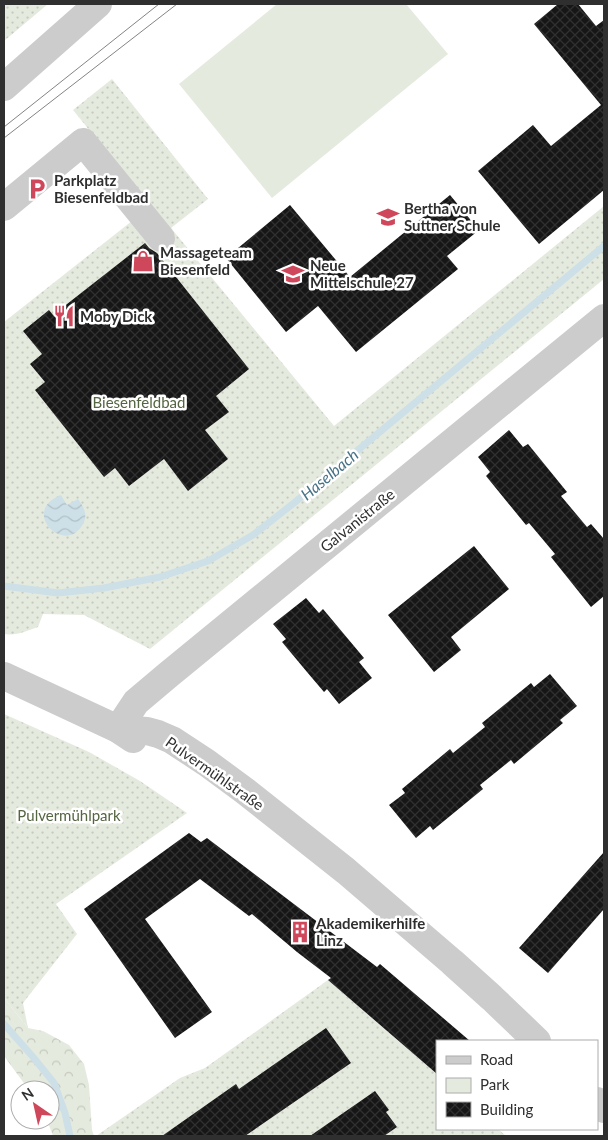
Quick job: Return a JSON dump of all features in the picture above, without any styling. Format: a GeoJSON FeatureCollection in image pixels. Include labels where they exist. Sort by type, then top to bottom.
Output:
{"type":"FeatureCollection","features":[{"type":"Feature","properties":{"kind":"street"},"geometry":{"type":"LineString","coordinates":[[4,87],[98,4]]}},
{"type":"Feature","properties":{"kind":"street"},"geometry":{"type":"LineString","coordinates":[[4,207],[84,142],[161,238]]}},
{"type":"Feature","properties":{"kind":"street","name":"Galvanistraße"},"geometry":{"type":"LineString","coordinates":[[118,728],[136,702],[168,675],[604,318]]}},
{"type":"Feature","properties":{"kind":"street","name":"Pulvermühlstraße"},"geometry":{"type":"LineString","coordinates":[[4,676],[118,728],[146,748],[279,819],[346,871],[452,962],[536,1040]]}},
{"type":"Feature","properties":{"kind":"green space"},"geometry":{"type":"Polygon","coordinates":[[[4,4],[48,4],[4,41],[4,4]]]}},
{"type":"Feature","properties":{"kind":"green space"},"geometry":{"type":"Polygon","coordinates":[[[277,4],[406,4],[448,54],[272,198],[179,84],[277,4]]]}},
{"type":"Feature","properties":{"kind":"green space","name":"Biesenfeldbad"},"geometry":{"type":"Polygon","coordinates":[[[112,79],[208,199],[171,228],[334,426],[604,206],[604,279],[150,649],[84,615],[43,614],[38,627],[17,634],[4,634],[4,322],[151,206],[73,110],[112,79]]]}},
{"type":"Feature","properties":{"kind":"green space","name":"Pulvermühlpark"},"geometry":{"type":"Polygon","coordinates":[[[4,714],[89,752],[140,781],[187,813],[56,904],[77,934],[23,1003],[28,1028],[4,998],[4,714]]]}},
{"type":"Feature","properties":{"kind":"green space"},"geometry":{"type":"Polygon","coordinates":[[[328,980],[436,1073],[436,1130],[499,1130],[506,1136],[96,1136],[180,1078],[205,1068],[328,980]]]}},
{"type":"Feature","properties":{"kind":"green space"},"geometry":{"type":"Polygon","coordinates":[[[4,998],[28,1028],[43,1031],[69,1045],[84,1064],[89,1085],[94,1136],[53,1136],[51,1130],[60,1130],[60,1080],[22,1080],[4,1056],[4,998]]]}},
{"type":"Feature","properties":{"kind":"water"},"geometry":{"type":"Polygon","coordinates":[[[61,495],[67,505],[78,499],[84,508],[85,514],[83,524],[75,533],[66,536],[57,534],[45,520],[44,511],[49,502],[61,495]]]}},
{"type":"Feature","properties":{"kind":"building","name":"Bertha von Suttner Schule"},"geometry":{"type":"Polygon","coordinates":[[[558,4],[578,4],[596,26],[604,20],[604,190],[539,244],[478,171],[533,125],[551,146],[601,105],[534,24],[558,4]]]}},
{"type":"Feature","properties":{"kind":"building","name":"Neue Mittelschule 27"},"geometry":{"type":"Polygon","coordinates":[[[450,195],[479,230],[447,256],[458,269],[356,352],[318,306],[286,332],[226,258],[290,205],[350,277],[450,195]]]}},
{"type":"Feature","properties":{"kind":"building"},"geometry":{"type":"Polygon","coordinates":[[[145,243],[157,253],[249,369],[216,396],[229,412],[205,430],[228,459],[188,491],[164,459],[129,486],[115,468],[104,477],[35,390],[45,382],[30,364],[42,354],[23,331],[49,310],[53,315],[145,243]]]}},
{"type":"Feature","properties":{"kind":"building"},"geometry":{"type":"Polygon","coordinates":[[[509,430],[523,447],[528,444],[567,492],[561,496],[587,527],[591,524],[604,539],[604,596],[591,607],[551,557],[555,554],[529,523],[526,525],[486,476],[490,472],[478,457],[509,430]]]}},
{"type":"Feature","properties":{"kind":"building"},"geometry":{"type":"Polygon","coordinates":[[[474,546],[509,589],[451,637],[461,650],[434,672],[388,615],[474,546]]]}},
{"type":"Feature","properties":{"kind":"building"},"geometry":{"type":"Polygon","coordinates":[[[306,598],[319,613],[323,609],[364,658],[359,662],[372,678],[339,704],[327,689],[324,692],[282,642],[286,639],[273,624],[306,598]]]}},
{"type":"Feature","properties":{"kind":"building"},"geometry":{"type":"Polygon","coordinates":[[[550,674],[577,706],[560,720],[563,723],[514,764],[511,760],[480,785],[483,789],[433,830],[430,826],[416,838],[389,805],[405,793],[402,789],[450,749],[453,753],[485,727],[482,723],[531,683],[534,687],[550,674]]]}},
{"type":"Feature","properties":{"kind":"building","name":"Akademikerhilfe Linz"},"geometry":{"type":"Polygon","coordinates":[[[189,833],[201,842],[207,838],[377,967],[380,964],[469,1040],[436,1040],[436,1073],[328,980],[331,978],[252,914],[249,916],[200,879],[145,919],[212,1012],[175,1038],[84,909],[189,833]]]}},
{"type":"Feature","properties":{"kind":"building"},"geometry":{"type":"Polygon","coordinates":[[[604,852],[604,909],[548,973],[519,948],[604,852]]]}},
{"type":"Feature","properties":{"kind":"building"},"geometry":{"type":"Polygon","coordinates":[[[326,1028],[351,1063],[245,1136],[162,1136],[236,1084],[239,1089],[326,1028]]]}},
{"type":"Feature","properties":{"kind":"building"},"geometry":{"type":"Polygon","coordinates":[[[375,1091],[389,1110],[386,1112],[397,1127],[384,1136],[310,1136],[375,1091]]]}},
{"type":"Feature","properties":{"kind":"waterway","name":"Haselbach"},"geometry":{"type":"LineString","coordinates":[[4,586],[58,593],[104,588],[160,577],[208,561],[253,535],[294,503],[604,246]]}},
{"type":"Feature","properties":{"kind":"waterway"},"geometry":{"type":"LineString","coordinates":[[4,1024],[54,1083],[65,1113],[70,1136]]}},
{"type":"Feature","properties":{"kind":"tram line"},"geometry":{"type":"LineString","coordinates":[[4,127],[159,4]]}},
{"type":"Feature","properties":{"kind":"tram line"},"geometry":{"type":"LineString","coordinates":[[4,138],[177,4]]}},
{"type":"Feature","properties":{"kind":"place","name":"Parkplatz Biesenfeldbad"},"geometry":{"type":"Point","coordinates":[37,189]}},
{"type":"Feature","properties":{"kind":"place","name":"Bertha von Suttner Schule"},"geometry":{"type":"Point","coordinates":[388,217]}},
{"type":"Feature","properties":{"kind":"place","name":"Massageteam Biesenfeld"},"geometry":{"type":"Point","coordinates":[143,261]}},
{"type":"Feature","properties":{"kind":"place","name":"Neue Mittelschule 27"},"geometry":{"type":"Point","coordinates":[293,274]}},
{"type":"Feature","properties":{"kind":"place","name":"Moby Dick"},"geometry":{"type":"Point","coordinates":[64,316]}},
{"type":"Feature","properties":{"kind":"place","name":"Akademikerhilfe Linz"},"geometry":{"type":"Point","coordinates":[300,932]}}]}
